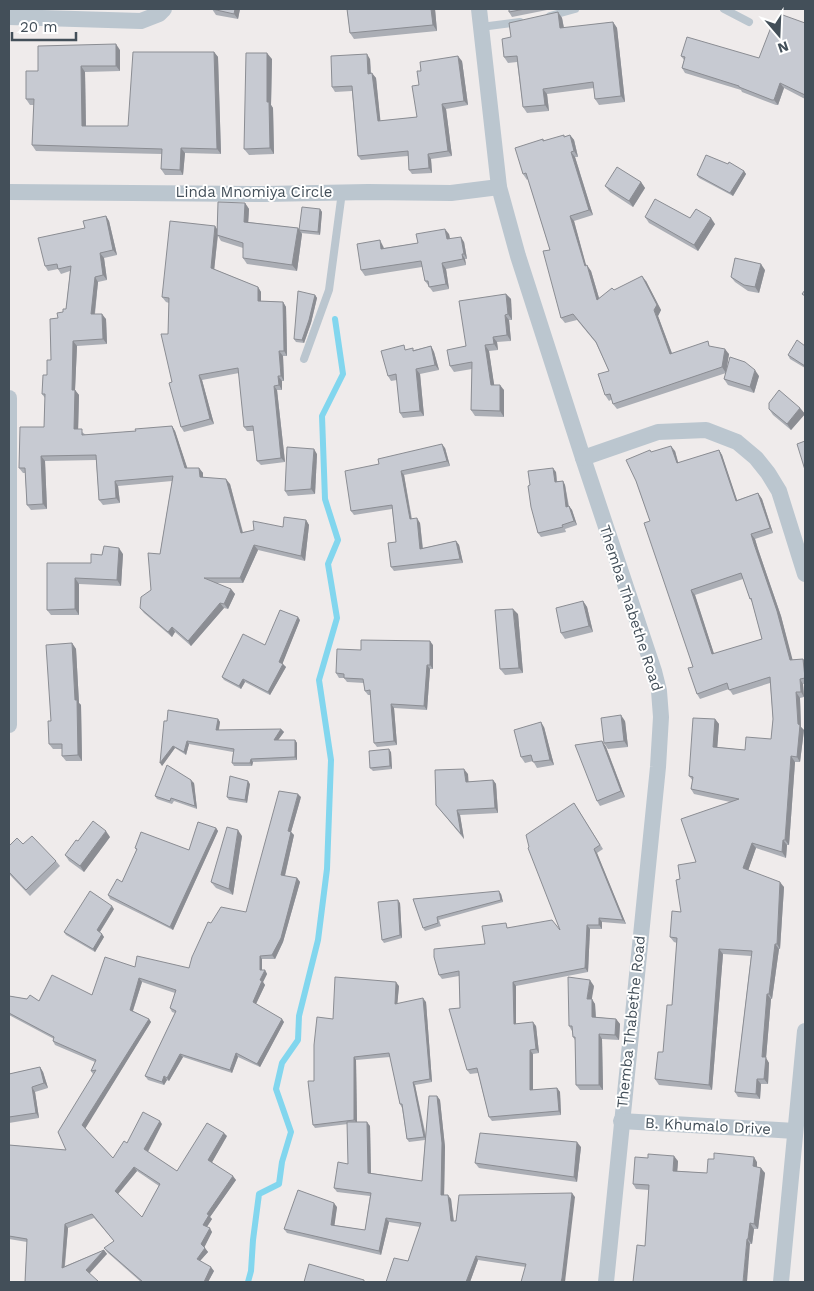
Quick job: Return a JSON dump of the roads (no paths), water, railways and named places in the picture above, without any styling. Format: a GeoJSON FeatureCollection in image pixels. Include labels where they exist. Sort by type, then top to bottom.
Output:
{"type":"FeatureCollection","features":[{"type":"Feature","properties":{"kind":"street"},"geometry":{"type":"LineString","coordinates":[[9,17],[141,21],[159,14],[164,9]]}},
{"type":"Feature","properties":{"kind":"street","name":"Themba Thabethe Road"},"geometry":{"type":"LineString","coordinates":[[479,9],[499,187],[518,256],[654,671],[661,707],[658,767],[606,1282]]}},
{"type":"Feature","properties":{"kind":"street","name":"Linda Mnomiya Circle"},"geometry":{"type":"LineString","coordinates":[[9,192],[451,193],[499,187]]}},
{"type":"Feature","properties":{"kind":"street"},"geometry":{"type":"LineString","coordinates":[[9,398],[9,725]]}},
{"type":"Feature","properties":{"kind":"street"},"geometry":{"type":"LineString","coordinates":[[583,458],[658,432],[706,430],[737,442],[756,458],[779,491],[805,574]]}},
{"type":"Feature","properties":{"kind":"street"},"geometry":{"type":"LineString","coordinates":[[781,1282],[805,1031]]}},
{"type":"Feature","properties":{"kind":"street","name":"B. Khumalo Drive"},"geometry":{"type":"LineString","coordinates":[[621,1121],[795,1131]]}},
{"type":"Feature","properties":{"kind":"lane"},"geometry":{"type":"LineString","coordinates":[[546,17],[575,9]]}},
{"type":"Feature","properties":{"kind":"lane"},"geometry":{"type":"LineString","coordinates":[[724,9],[749,22]]}},
{"type":"Feature","properties":{"kind":"lane"},"geometry":{"type":"LineString","coordinates":[[481,27],[528,21]]}},
{"type":"Feature","properties":{"kind":"lane"},"geometry":{"type":"LineString","coordinates":[[304,359],[329,290],[342,192]]}},
{"type":"Feature","properties":{"kind":"waterway"},"geometry":{"type":"LineString","coordinates":[[248,1282],[251,1271],[259,1194],[279,1184],[282,1162],[291,1132],[276,1089],[282,1063],[298,1040],[299,1016],[318,940],[327,869],[331,760],[319,680],[337,618],[328,564],[338,540],[325,499],[322,416],[343,374],[335,319]]}}]}
